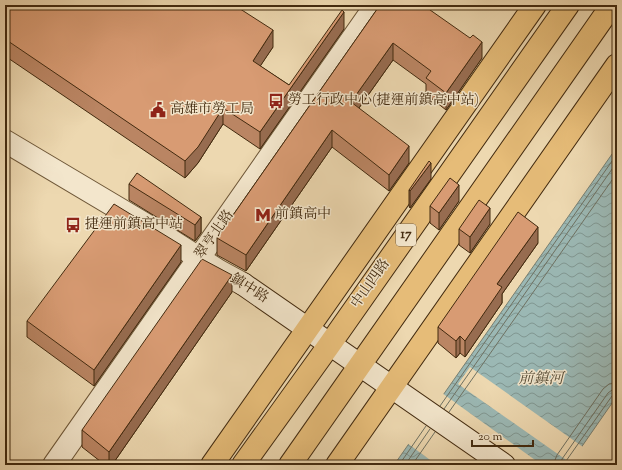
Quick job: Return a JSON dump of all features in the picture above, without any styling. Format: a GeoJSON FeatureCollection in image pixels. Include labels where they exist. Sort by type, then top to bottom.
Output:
{"type":"FeatureCollection","features":[{"type":"Feature","properties":{"kind":"main road","name":"中山四路"},"geometry":{"type":"LineString","coordinates":[[212,465],[535,5]]}},
{"type":"Feature","properties":{"kind":"main road","name":"中山四路"},"geometry":{"type":"LineString","coordinates":[[243,465],[330,344],[568,5]]}},
{"type":"Feature","properties":{"kind":"main road"},"geometry":{"type":"LineString","coordinates":[[290,465],[612,5]]}},
{"type":"Feature","properties":{"kind":"main road"},"geometry":{"type":"LineString","coordinates":[[337,465],[617,65]]}},
{"type":"Feature","properties":{"kind":"street","name":"翠亨北路"},"geometry":{"type":"LineString","coordinates":[[54,465],[376,5]]}},
{"type":"Feature","properties":{"kind":"street","name":"鎮中路"},"geometry":{"type":"LineString","coordinates":[[5,141],[158,232],[219,271],[243,284],[504,465]]}},
{"type":"Feature","properties":{"kind":"water","name":"前鎮河"},"geometry":{"type":"Polygon","coordinates":[[[617,147],[617,396],[569,465],[394,465],[617,147]]]}},
{"type":"Feature","properties":{"kind":"pier"},"geometry":{"type":"Polygon","coordinates":[[[470,367],[583,447],[572,464],[458,384],[470,367]]]}},
{"type":"Feature","properties":{"kind":"pier"},"geometry":{"type":"Polygon","coordinates":[[[442,393],[542,465],[437,465],[407,443],[442,393]]]}},
{"type":"Feature","properties":{"kind":"building","name":"高雄市勞工局"},"geometry":{"type":"Polygon","coordinates":[[[5,5],[234,5],[273,30],[253,61],[289,85],[342,10],[344,12],[260,132],[223,108],[198,147],[185,161],[5,39],[5,5]]]}},
{"type":"Feature","properties":{"kind":"building"},"geometry":{"type":"Polygon","coordinates":[[[380,5],[423,5],[470,38],[473,35],[482,42],[446,93],[426,78],[431,71],[393,43],[351,102],[409,146],[389,175],[332,130],[246,255],[217,238],[380,5]]]}},
{"type":"Feature","properties":{"kind":"building"},"geometry":{"type":"Polygon","coordinates":[[[429,161],[431,163],[410,191],[409,190],[429,161]]]}},
{"type":"Feature","properties":{"kind":"building"},"geometry":{"type":"Polygon","coordinates":[[[137,173],[201,217],[195,225],[129,184],[137,173]]]}},
{"type":"Feature","properties":{"kind":"building"},"geometry":{"type":"Polygon","coordinates":[[[450,178],[459,185],[439,213],[430,206],[450,178]]]}},
{"type":"Feature","properties":{"kind":"building"},"geometry":{"type":"Polygon","coordinates":[[[479,200],[490,208],[470,237],[459,229],[479,200]]]}},
{"type":"Feature","properties":{"kind":"building"},"geometry":{"type":"Polygon","coordinates":[[[114,204],[181,245],[94,370],[27,321],[114,204]]]}},
{"type":"Feature","properties":{"kind":"building"},"geometry":{"type":"Polygon","coordinates":[[[518,212],[538,227],[497,284],[502,287],[465,341],[460,336],[456,341],[438,327],[518,212]]]}},
{"type":"Feature","properties":{"kind":"building"},"geometry":{"type":"Polygon","coordinates":[[[202,259],[232,275],[109,452],[82,430],[202,259]]]}},
{"type":"Feature","properties":{"kind":"place","name":"勞工行政中心(捷運前鎮高中站)"},"geometry":{"type":"Point","coordinates":[276,101]}},
{"type":"Feature","properties":{"kind":"place","name":"高雄市勞工局"},"geometry":{"type":"Point","coordinates":[158,110]}},
{"type":"Feature","properties":{"kind":"place","name":"前鎮高中"},"geometry":{"type":"Point","coordinates":[263,215]}},
{"type":"Feature","properties":{"kind":"place","name":"捷運前鎮高中站"},"geometry":{"type":"Point","coordinates":[73,225]}}]}
